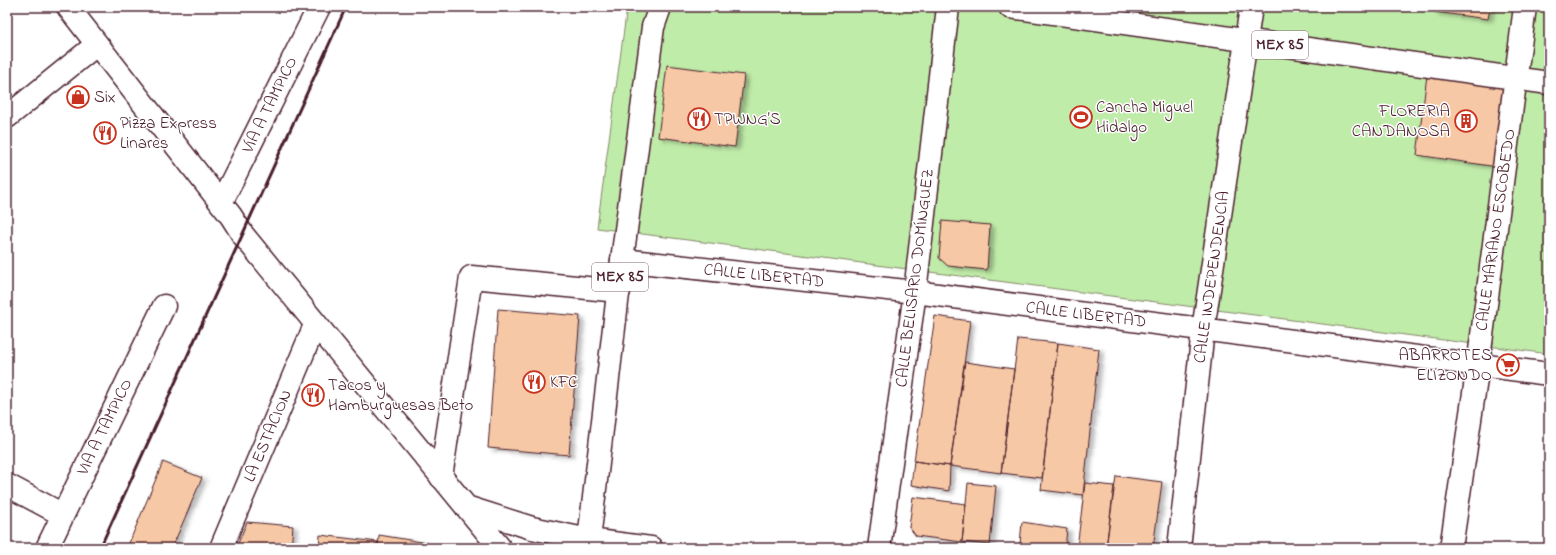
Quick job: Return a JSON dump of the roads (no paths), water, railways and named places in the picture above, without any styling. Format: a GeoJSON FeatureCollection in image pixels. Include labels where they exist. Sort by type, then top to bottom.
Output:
{"type":"FeatureCollection","features":[{"type":"Feature","properties":{"kind":"street"},"geometry":{"type":"LineString","coordinates":[[68,7],[96,45],[221,203],[243,235],[315,325],[466,507],[497,547]]}},
{"type":"Feature","properties":{"kind":"street","name":"VÍA A TAMPICO"},"geometry":{"type":"LineString","coordinates":[[221,203],[319,7]]}},
{"type":"Feature","properties":{"kind":"street","name":"MEX 85"},"geometry":{"type":"LineString","coordinates":[[589,544],[622,260],[653,27],[660,7]]}},
{"type":"Feature","properties":{"kind":"street","name":"CALLE BELISARIO DOMÍNGUEZ"},"geometry":{"type":"LineString","coordinates":[[879,548],[915,292],[948,7]]}},
{"type":"Feature","properties":{"kind":"street","name":"MEX 85"},"geometry":{"type":"LineString","coordinates":[[1010,7],[1549,83]]}},
{"type":"Feature","properties":{"kind":"street","name":"CALLE INDEPENDENCIA"},"geometry":{"type":"LineString","coordinates":[[1179,548],[1203,330],[1251,7]]}},
{"type":"Feature","properties":{"kind":"street","name":"CALLE MARIANO ESCOBEDO"},"geometry":{"type":"LineString","coordinates":[[1451,548],[1478,366],[1525,7]]}},
{"type":"Feature","properties":{"kind":"street"},"geometry":{"type":"LineString","coordinates":[[7,117],[96,45]]}},
{"type":"Feature","properties":{"kind":"street","name":"CALLE LIBERTAD"},"geometry":{"type":"LineString","coordinates":[[622,260],[915,292],[1549,374]]}},
{"type":"Feature","properties":{"kind":"street"},"geometry":{"type":"LineString","coordinates":[[441,477],[471,277],[619,291]]}},
{"type":"Feature","properties":{"kind":"street","name":"VIA A TAMPICO"},"geometry":{"type":"LineString","coordinates":[[47,548],[164,306]]}},
{"type":"Feature","properties":{"kind":"street","name":"LA ESTACION"},"geometry":{"type":"LineString","coordinates":[[221,548],[315,325]]}},
{"type":"Feature","properties":{"kind":"street"},"geometry":{"type":"LineString","coordinates":[[7,486],[63,514]]}},
{"type":"Feature","properties":{"kind":"street"},"geometry":{"type":"LineString","coordinates":[[466,507],[589,544],[651,548]]}},
{"type":"Feature","properties":{"kind":"railway"},"geometry":{"type":"LineString","coordinates":[[100,548],[346,7]]}},
{"type":"Feature","properties":{"kind":"place","name":"Six"},"geometry":{"type":"Point","coordinates":[78,97]}},
{"type":"Feature","properties":{"kind":"place","name":"Cancha Miguel Hidalgo"},"geometry":{"type":"Point","coordinates":[1081,117]}},
{"type":"Feature","properties":{"kind":"place","name":"TPWNG’S"},"geometry":{"type":"Point","coordinates":[699,119]}},
{"type":"Feature","properties":{"kind":"place","name":"FLORERIA CANDANOSA"},"geometry":{"type":"Point","coordinates":[1466,121]}},
{"type":"Feature","properties":{"kind":"place","name":"Pizza Express Linares"},"geometry":{"type":"Point","coordinates":[105,133]}},
{"type":"Feature","properties":{"kind":"place","name":"ABARROTES ELIZONDO"},"geometry":{"type":"Point","coordinates":[1508,365]}},
{"type":"Feature","properties":{"kind":"place","name":"KFC"},"geometry":{"type":"Point","coordinates":[534,382]}},
{"type":"Feature","properties":{"kind":"place","name":"Tacos y Hamburguesas Beto"},"geometry":{"type":"Point","coordinates":[313,395]}}]}
